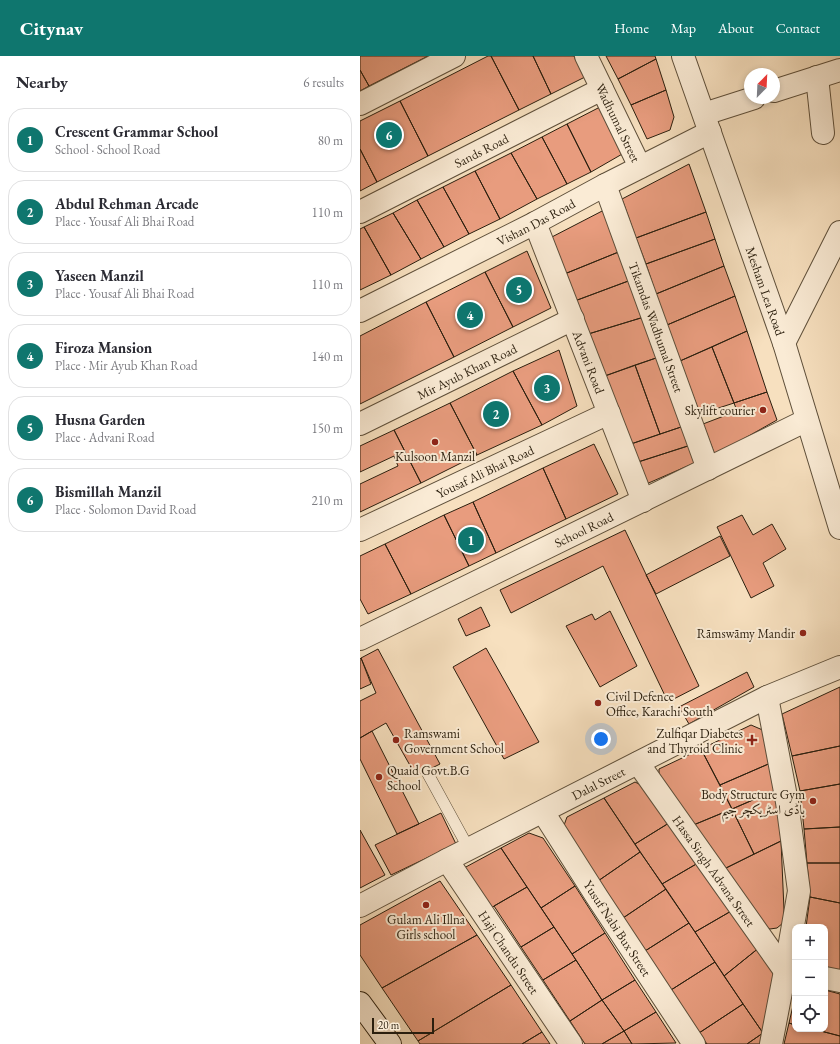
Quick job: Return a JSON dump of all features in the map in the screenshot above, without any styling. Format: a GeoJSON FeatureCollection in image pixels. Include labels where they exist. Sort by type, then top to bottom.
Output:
{"type":"FeatureCollection","features":[{"type":"Feature","properties":{"kind":"street"},"geometry":{"type":"LineString","coordinates":[[360,104],[454,56]]}},
{"type":"Feature","properties":{"kind":"street","name":"Wadhumal Street"},"geometry":{"type":"LineString","coordinates":[[586,56],[640,167]]}},
{"type":"Feature","properties":{"kind":"street","name":"Mesham Lea Road"},"geometry":{"type":"LineString","coordinates":[[684,56],[784,343],[840,528]]}},
{"type":"Feature","properties":{"kind":"street"},"geometry":{"type":"LineString","coordinates":[[780,89],[840,70]]}},
{"type":"Feature","properties":{"kind":"street"},"geometry":{"type":"LineString","coordinates":[[817,77],[823,133]]}},
{"type":"Feature","properties":{"kind":"street","name":"Sands Road"},"geometry":{"type":"LineString","coordinates":[[360,212],[602,89]]}},
{"type":"Feature","properties":{"kind":"street","name":"Vishan Das Road"},"geometry":{"type":"LineString","coordinates":[[360,311],[535,223],[640,167],[707,123],[744,103]]}},
{"type":"Feature","properties":{"kind":"street","name":"Tikamdas Wadhumal Street"},"geometry":{"type":"LineString","coordinates":[[605,185],[708,469]]}},
{"type":"Feature","properties":{"kind":"street","name":"Advani Road"},"geometry":{"type":"LineString","coordinates":[[535,223],[642,501]]}},
{"type":"Feature","properties":{"kind":"street"},"geometry":{"type":"LineString","coordinates":[[784,343],[840,232]]}},
{"type":"Feature","properties":{"kind":"street","name":"Mir Ayub Khan Road"},"geometry":{"type":"LineString","coordinates":[[360,424],[572,319]]}},
{"type":"Feature","properties":{"kind":"street","name":"Yousaf Ali Bhai Road"},"geometry":{"type":"LineString","coordinates":[[360,530],[609,413]]}},
{"type":"Feature","properties":{"kind":"street","name":"School Road"},"geometry":{"type":"LineString","coordinates":[[361,637],[807,420]]}},
{"type":"Feature","properties":{"kind":"street","name":"Dalal Street"},"geometry":{"type":"LineString","coordinates":[[360,906],[767,697],[840,667]]}},
{"type":"Feature","properties":{"kind":"street"},"geometry":{"type":"LineString","coordinates":[[767,697],[787,802],[799,891],[790,972],[771,1044]]}},
{"type":"Feature","properties":{"kind":"street","name":"Hassa Singh Advana Street"},"geometry":{"type":"LineString","coordinates":[[638,763],[790,972]]}},
{"type":"Feature","properties":{"kind":"street","name":"Yusuf Nabi Bux Street"},"geometry":{"type":"LineString","coordinates":[[543,812],[694,1044]]}},
{"type":"Feature","properties":{"kind":"street","name":"Haji Chandu Street"},"geometry":{"type":"LineString","coordinates":[[447,860],[571,1044]]}},
{"type":"Feature","properties":{"kind":"street"},"geometry":{"type":"LineString","coordinates":[[828,979],[840,981]]}},
{"type":"Feature","properties":{"kind":"street"},"geometry":{"type":"LineString","coordinates":[[360,1003],[390,1044]]}},
{"type":"Feature","properties":{"kind":"lane"},"geometry":{"type":"LineString","coordinates":[[428,774],[469,850]]}},
{"type":"Feature","properties":{"kind":"building"},"geometry":{"type":"Polygon","coordinates":[[[360,56],[428,56],[369,86],[360,70],[360,56]]]}},
{"type":"Feature","properties":{"kind":"building"},"geometry":{"type":"Polygon","coordinates":[[[488,56],[491,56],[519,110],[428,156],[400,101],[488,56]]]}},
{"type":"Feature","properties":{"kind":"building"},"geometry":{"type":"Polygon","coordinates":[[[491,56],[533,56],[551,94],[519,110],[491,56]]]}},
{"type":"Feature","properties":{"kind":"building"},"geometry":{"type":"Polygon","coordinates":[[[533,56],[574,56],[585,77],[551,94],[533,56]]]}},
{"type":"Feature","properties":{"kind":"building"},"geometry":{"type":"Polygon","coordinates":[[[606,56],[655,56],[656,59],[618,79],[606,56]]]}},
{"type":"Feature","properties":{"kind":"building"},"geometry":{"type":"Polygon","coordinates":[[[656,59],[666,90],[631,105],[618,79],[656,59]]]}},
{"type":"Feature","properties":{"kind":"building"},"geometry":{"type":"Polygon","coordinates":[[[360,70],[369,86],[360,91],[360,70]]]}},
{"type":"Feature","properties":{"kind":"building"},"geometry":{"type":"Polygon","coordinates":[[[666,90],[674,117],[670,130],[647,139],[631,105],[666,90]]]}},
{"type":"Feature","properties":{"kind":"building"},"geometry":{"type":"Polygon","coordinates":[[[400,101],[428,156],[377,182],[360,149],[360,121],[400,101]]]}},
{"type":"Feature","properties":{"kind":"building"},"geometry":{"type":"Polygon","coordinates":[[[600,107],[624,153],[591,172],[567,124],[600,107]]]}},
{"type":"Feature","properties":{"kind":"building"},"geometry":{"type":"Polygon","coordinates":[[[567,124],[591,172],[567,184],[542,137],[567,124]]]}},
{"type":"Feature","properties":{"kind":"building"},"geometry":{"type":"Polygon","coordinates":[[[542,137],[567,184],[537,199],[511,153],[542,137]]]}},
{"type":"Feature","properties":{"kind":"building"},"geometry":{"type":"Polygon","coordinates":[[[360,149],[377,182],[360,191],[360,149]]]}},
{"type":"Feature","properties":{"kind":"building"},"geometry":{"type":"Polygon","coordinates":[[[511,153],[537,199],[500,219],[475,171],[511,153]]]}},
{"type":"Feature","properties":{"kind":"building"},"geometry":{"type":"Polygon","coordinates":[[[689,164],[706,212],[636,238],[622,199],[689,164]]]}},
{"type":"Feature","properties":{"kind":"building"},"geometry":{"type":"Polygon","coordinates":[[[475,171],[500,219],[469,234],[443,187],[475,171]]]}},
{"type":"Feature","properties":{"kind":"building"},"geometry":{"type":"Polygon","coordinates":[[[443,187],[469,234],[444,247],[417,200],[443,187]]]}},
{"type":"Feature","properties":{"kind":"building"},"geometry":{"type":"Polygon","coordinates":[[[417,200],[444,247],[421,259],[393,213],[417,200]]]}},
{"type":"Feature","properties":{"kind":"building"},"geometry":{"type":"Polygon","coordinates":[[[606,209],[621,251],[562,275],[548,239],[606,209]]]}},
{"type":"Feature","properties":{"kind":"building"},"geometry":{"type":"Polygon","coordinates":[[[706,212],[715,239],[646,264],[636,238],[706,212]]]}},
{"type":"Feature","properties":{"kind":"building"},"geometry":{"type":"Polygon","coordinates":[[[393,213],[421,259],[391,275],[364,227],[393,213]]]}},
{"type":"Feature","properties":{"kind":"building"},"geometry":{"type":"Polygon","coordinates":[[[364,227],[391,275],[360,290],[360,229],[364,227]]]}},
{"type":"Feature","properties":{"kind":"building"},"geometry":{"type":"Polygon","coordinates":[[[715,239],[724,266],[656,294],[646,264],[715,239]]]}},
{"type":"Feature","properties":{"kind":"building"},"geometry":{"type":"Polygon","coordinates":[[[527,251],[551,308],[513,327],[485,272],[527,251]]]}},
{"type":"Feature","properties":{"kind":"building"},"geometry":{"type":"Polygon","coordinates":[[[621,251],[631,280],[572,302],[562,275],[621,251]]]}},
{"type":"Feature","properties":{"kind":"building"},"geometry":{"type":"Polygon","coordinates":[[[724,266],[735,296],[667,325],[656,294],[724,266]]]}},
{"type":"Feature","properties":{"kind":"building"},"geometry":{"type":"Polygon","coordinates":[[[485,272],[513,327],[454,357],[426,302],[485,272]]]}},
{"type":"Feature","properties":{"kind":"building"},"geometry":{"type":"Polygon","coordinates":[[[631,280],[644,317],[585,335],[572,302],[631,280]]]}},
{"type":"Feature","properties":{"kind":"building"},"geometry":{"type":"Polygon","coordinates":[[[735,296],[747,331],[680,361],[667,325],[735,296]]]}},
{"type":"Feature","properties":{"kind":"building"},"geometry":{"type":"Polygon","coordinates":[[[426,302],[454,357],[360,404],[360,336],[426,302]]]}},
{"type":"Feature","properties":{"kind":"building"},"geometry":{"type":"Polygon","coordinates":[[[644,317],[659,357],[602,377],[585,335],[644,317]]]}},
{"type":"Feature","properties":{"kind":"building"},"geometry":{"type":"Polygon","coordinates":[[[747,331],[767,392],[734,403],[712,347],[747,331]]]}},
{"type":"Feature","properties":{"kind":"building"},"geometry":{"type":"Polygon","coordinates":[[[712,347],[734,403],[700,414],[680,361],[712,347]]]}},
{"type":"Feature","properties":{"kind":"building"},"geometry":{"type":"Polygon","coordinates":[[[559,350],[577,406],[542,425],[513,371],[559,350]]]}},
{"type":"Feature","properties":{"kind":"building"},"geometry":{"type":"Polygon","coordinates":[[[659,357],[687,425],[660,434],[635,365],[659,357]]]}},
{"type":"Feature","properties":{"kind":"building"},"geometry":{"type":"Polygon","coordinates":[[[635,365],[660,434],[628,445],[602,377],[635,365]]]}},
{"type":"Feature","properties":{"kind":"building"},"geometry":{"type":"Polygon","coordinates":[[[513,371],[542,425],[477,455],[450,403],[513,371]]]}},
{"type":"Feature","properties":{"kind":"building"},"geometry":{"type":"Polygon","coordinates":[[[767,392],[777,420],[715,455],[703,424],[737,411],[734,403],[767,392]]]}},
{"type":"Feature","properties":{"kind":"building","name":"Kulsoon Manzil"},"geometry":{"type":"Polygon","coordinates":[[[450,403],[477,455],[421,483],[394,430],[450,403]]]}},
{"type":"Feature","properties":{"kind":"building"},"geometry":{"type":"Polygon","coordinates":[[[687,425],[694,444],[635,463],[628,445],[687,425]]]}},
{"type":"Feature","properties":{"kind":"building"},"geometry":{"type":"Polygon","coordinates":[[[394,430],[421,483],[360,512],[360,484],[398,466],[394,456],[360,472],[360,446],[394,430]]]}},
{"type":"Feature","properties":{"kind":"building"},"geometry":{"type":"Polygon","coordinates":[[[594,444],[618,494],[566,519],[543,468],[594,444]]]}},
{"type":"Feature","properties":{"kind":"building"},"geometry":{"type":"Polygon","coordinates":[[[694,444],[699,461],[644,485],[635,463],[694,444]]]}},
{"type":"Feature","properties":{"kind":"building"},"geometry":{"type":"Polygon","coordinates":[[[543,468],[566,519],[496,553],[473,502],[543,468]]]}},
{"type":"Feature","properties":{"kind":"building"},"geometry":{"type":"Polygon","coordinates":[[[473,502],[496,553],[469,566],[444,515],[473,502]]]}},
{"type":"Feature","properties":{"kind":"building"},"geometry":{"type":"Polygon","coordinates":[[[444,515],[469,566],[411,594],[385,544],[444,515]]]}},
{"type":"Feature","properties":{"kind":"building"},"geometry":{"type":"Polygon","coordinates":[[[742,515],[753,535],[772,524],[786,549],[763,563],[774,586],[751,598],[717,527],[742,515]]]}},
{"type":"Feature","properties":{"kind":"building"},"geometry":{"type":"Polygon","coordinates":[[[625,530],[699,686],[668,702],[603,566],[511,613],[500,590],[625,530]]]}},
{"type":"Feature","properties":{"kind":"building"},"geometry":{"type":"Polygon","coordinates":[[[720,536],[730,556],[656,594],[646,575],[720,536]]]}},
{"type":"Feature","properties":{"kind":"building"},"geometry":{"type":"Polygon","coordinates":[[[385,544],[411,594],[368,614],[360,599],[360,556],[385,544]]]}},
{"type":"Feature","properties":{"kind":"building"},"geometry":{"type":"Polygon","coordinates":[[[481,607],[490,626],[466,636],[458,619],[481,607]]]}},
{"type":"Feature","properties":{"kind":"building"},"geometry":{"type":"Polygon","coordinates":[[[610,611],[637,666],[600,687],[566,626],[592,614],[595,620],[610,611]]]}},
{"type":"Feature","properties":{"kind":"building"},"geometry":{"type":"Polygon","coordinates":[[[486,648],[539,742],[504,759],[453,667],[486,648]]]}},
{"type":"Feature","properties":{"kind":"building"},"geometry":{"type":"Polygon","coordinates":[[[378,649],[440,764],[416,776],[386,723],[360,738],[360,701],[376,693],[361,658],[378,649]]]}},
{"type":"Feature","properties":{"kind":"building"},"geometry":{"type":"Polygon","coordinates":[[[361,658],[371,684],[360,689],[360,659],[361,658]]]}},
{"type":"Feature","properties":{"kind":"building"},"geometry":{"type":"Polygon","coordinates":[[[747,672],[754,687],[689,724],[679,707],[747,672]]]}},
{"type":"Feature","properties":{"kind":"building"},"geometry":{"type":"Polygon","coordinates":[[[840,687],[840,746],[792,756],[782,714],[840,687]]]}},
{"type":"Feature","properties":{"kind":"building"},"geometry":{"type":"Polygon","coordinates":[[[751,725],[765,731],[773,762],[720,785],[701,749],[751,725]]]}},
{"type":"Feature","properties":{"kind":"building"},"geometry":{"type":"Polygon","coordinates":[[[372,731],[419,824],[397,834],[360,759],[360,738],[372,731]]]}},
{"type":"Feature","properties":{"kind":"building"},"geometry":{"type":"Polygon","coordinates":[[[840,746],[840,784],[800,791],[792,756],[840,746]]]}},
{"type":"Feature","properties":{"kind":"building"},"geometry":{"type":"Polygon","coordinates":[[[701,749],[732,809],[691,826],[659,780],[659,769],[701,749]]]}},
{"type":"Feature","properties":{"kind":"building"},"geometry":{"type":"Polygon","coordinates":[[[773,762],[776,790],[732,809],[720,785],[773,762]]]}},
{"type":"Feature","properties":{"kind":"building"},"geometry":{"type":"Polygon","coordinates":[[[635,782],[645,787],[669,823],[635,844],[604,798],[635,782]]]}},
{"type":"Feature","properties":{"kind":"building"},"geometry":{"type":"Polygon","coordinates":[[[840,784],[840,827],[804,829],[800,791],[840,784]]]}},
{"type":"Feature","properties":{"kind":"building"},"geometry":{"type":"Polygon","coordinates":[[[776,790],[781,841],[754,854],[732,809],[776,790]]]}},
{"type":"Feature","properties":{"kind":"building"},"geometry":{"type":"Polygon","coordinates":[[[604,798],[640,852],[598,881],[563,828],[567,817],[604,798]]]}},
{"type":"Feature","properties":{"kind":"building"},"geometry":{"type":"Polygon","coordinates":[[[732,809],[754,854],[722,870],[691,826],[732,809]]]}},
{"type":"Feature","properties":{"kind":"building"},"geometry":{"type":"Polygon","coordinates":[[[441,813],[456,844],[391,875],[375,845],[441,813]]]}},
{"type":"Feature","properties":{"kind":"building"},"geometry":{"type":"Polygon","coordinates":[[[669,823],[698,863],[662,884],[635,844],[669,823]]]}},
{"type":"Feature","properties":{"kind":"building"},"geometry":{"type":"Polygon","coordinates":[[[840,827],[840,863],[807,863],[804,829],[840,827]]]}},
{"type":"Feature","properties":{"kind":"building"},"geometry":{"type":"Polygon","coordinates":[[[360,830],[385,875],[360,888],[360,830]]]}},
{"type":"Feature","properties":{"kind":"building"},"geometry":{"type":"Polygon","coordinates":[[[529,833],[543,838],[575,886],[541,908],[501,848],[529,833]]]}},
{"type":"Feature","properties":{"kind":"building"},"geometry":{"type":"Polygon","coordinates":[[[781,841],[784,910],[783,923],[777,928],[770,929],[763,926],[722,870],[781,841]]]}},
{"type":"Feature","properties":{"kind":"building"},"geometry":{"type":"Polygon","coordinates":[[[501,848],[527,887],[489,909],[464,868],[501,848]]]}},
{"type":"Feature","properties":{"kind":"building"},"geometry":{"type":"Polygon","coordinates":[[[640,852],[666,889],[623,918],[598,881],[640,852]]]}},
{"type":"Feature","properties":{"kind":"building"},"geometry":{"type":"Polygon","coordinates":[[[698,863],[733,910],[695,932],[662,884],[698,863]]]}},
{"type":"Feature","properties":{"kind":"building"},"geometry":{"type":"Polygon","coordinates":[[[807,863],[840,863],[840,903],[810,897],[807,863]]]}},
{"type":"Feature","properties":{"kind":"building"},"geometry":{"type":"Polygon","coordinates":[[[440,881],[477,935],[382,988],[360,955],[360,925],[440,881]]]}},
{"type":"Feature","properties":{"kind":"building"},"geometry":{"type":"Polygon","coordinates":[[[575,886],[605,933],[572,954],[541,908],[575,886]]]}},
{"type":"Feature","properties":{"kind":"building"},"geometry":{"type":"Polygon","coordinates":[[[527,887],[554,927],[521,947],[494,906],[527,887]]]}},
{"type":"Feature","properties":{"kind":"building"},"geometry":{"type":"Polygon","coordinates":[[[666,889],[689,923],[645,951],[623,918],[666,889]]]}},
{"type":"Feature","properties":{"kind":"building"},"geometry":{"type":"Polygon","coordinates":[[[810,897],[840,903],[840,975],[828,973],[828,924],[806,924],[810,897]]]}},
{"type":"Feature","properties":{"kind":"building"},"geometry":{"type":"Polygon","coordinates":[[[733,910],[760,947],[724,976],[695,932],[733,910]]]}},
{"type":"Feature","properties":{"kind":"building"},"geometry":{"type":"Polygon","coordinates":[[[689,923],[715,962],[671,990],[645,951],[689,923]]]}},
{"type":"Feature","properties":{"kind":"building"},"geometry":{"type":"Polygon","coordinates":[[[554,927],[576,960],[543,980],[521,947],[554,927]]]}},
{"type":"Feature","properties":{"kind":"building"},"geometry":{"type":"Polygon","coordinates":[[[605,933],[635,980],[602,1000],[572,954],[605,933]]]}},
{"type":"Feature","properties":{"kind":"building"},"geometry":{"type":"Polygon","coordinates":[[[477,935],[511,985],[418,1041],[382,988],[477,935]]]}},
{"type":"Feature","properties":{"kind":"building"},"geometry":{"type":"Polygon","coordinates":[[[760,947],[777,971],[763,1033],[724,976],[760,947]]]}},
{"type":"Feature","properties":{"kind":"building"},"geometry":{"type":"Polygon","coordinates":[[[576,960],[602,1000],[570,1021],[543,980],[576,960]]]}},
{"type":"Feature","properties":{"kind":"building"},"geometry":{"type":"Polygon","coordinates":[[[715,962],[743,1004],[699,1033],[671,990],[715,962]]]}},
{"type":"Feature","properties":{"kind":"building"},"geometry":{"type":"Polygon","coordinates":[[[635,980],[656,1012],[624,1031],[602,1000],[635,980]]]}},
{"type":"Feature","properties":{"kind":"building"},"geometry":{"type":"Polygon","coordinates":[[[511,985],[542,1032],[522,1044],[420,1044],[418,1041],[511,985]]]}},
{"type":"Feature","properties":{"kind":"building"},"geometry":{"type":"Polygon","coordinates":[[[828,991],[840,994],[840,1036],[825,1032],[828,1032],[828,991]]]}},
{"type":"Feature","properties":{"kind":"building"},"geometry":{"type":"Polygon","coordinates":[[[602,1000],[624,1031],[602,1044],[585,1044],[570,1021],[602,1000]]]}},
{"type":"Feature","properties":{"kind":"building"},"geometry":{"type":"Polygon","coordinates":[[[743,1004],[763,1033],[747,1044],[707,1044],[699,1033],[743,1004]]]}},
{"type":"Feature","properties":{"kind":"building"},"geometry":{"type":"Polygon","coordinates":[[[792,1010],[792,1024],[789,1023],[792,1010]]]}},
{"type":"Feature","properties":{"kind":"building"},"geometry":{"type":"Polygon","coordinates":[[[656,1012],[676,1043],[632,1044],[624,1031],[656,1012]]]}},
{"type":"Feature","properties":{"kind":"building"},"geometry":{"type":"Polygon","coordinates":[[[789,1023],[792,1024],[792,1032],[825,1032],[840,1036],[840,1044],[784,1044],[789,1023]]]}},
{"type":"Feature","properties":{"kind":"building"},"geometry":{"type":"Polygon","coordinates":[[[624,1031],[632,1044],[602,1044],[624,1031]]]}},
{"type":"Feature","properties":{"kind":"building"},"geometry":{"type":"Polygon","coordinates":[[[542,1032],[550,1044],[522,1044],[542,1032]]]}},
{"type":"Feature","properties":{"kind":"building"},"geometry":{"type":"Polygon","coordinates":[[[763,1033],[761,1044],[747,1044],[763,1033]]]}},
{"type":"Feature","properties":{"kind":"place","name":"Bismillah Manzil"},"geometry":{"type":"Point","coordinates":[389,135]}},
{"type":"Feature","properties":{"kind":"place","name":"Husna Garden"},"geometry":{"type":"Point","coordinates":[519,290]}},
{"type":"Feature","properties":{"kind":"place","name":"Firoza Mansion"},"geometry":{"type":"Point","coordinates":[470,315]}},
{"type":"Feature","properties":{"kind":"place","name":"Yaseen Manzil"},"geometry":{"type":"Point","coordinates":[547,388]}},
{"type":"Feature","properties":{"kind":"place","name":"Skylift courier"},"geometry":{"type":"Point","coordinates":[763,410]}},
{"type":"Feature","properties":{"kind":"place","name":"Abdul Rehman Arcade"},"geometry":{"type":"Point","coordinates":[496,414]}},
{"type":"Feature","properties":{"kind":"place","name":"Kulsoon Manzil"},"geometry":{"type":"Point","coordinates":[435,442]}},
{"type":"Feature","properties":{"kind":"place","name":"Crescent Grammar School"},"geometry":{"type":"Point","coordinates":[471,540]}},
{"type":"Feature","properties":{"kind":"place","name":"Rāmswāmy Mandir"},"geometry":{"type":"Point","coordinates":[803,633]}},
{"type":"Feature","properties":{"kind":"place","name":"Civil Defence Office, Karachi South"},"geometry":{"type":"Point","coordinates":[598,703]}},
{"type":"Feature","properties":{"kind":"place","name":"Ramswami Government School"},"geometry":{"type":"Point","coordinates":[396,740]}},
{"type":"Feature","properties":{"kind":"place","name":"Zulfiqar Diabetes and Thyroid Clinic"},"geometry":{"type":"Point","coordinates":[752,740]}},
{"type":"Feature","properties":{"kind":"place","name":"Quaid Govt.B.G School"},"geometry":{"type":"Point","coordinates":[379,777]}},
{"type":"Feature","properties":{"kind":"place","name":"Body Structure Gym باڈی اسٹریکچر جیم"},"geometry":{"type":"Point","coordinates":[813,801]}},
{"type":"Feature","properties":{"kind":"place","name":"Gulam Ali Illna Girls school"},"geometry":{"type":"Point","coordinates":[426,905]}}]}
